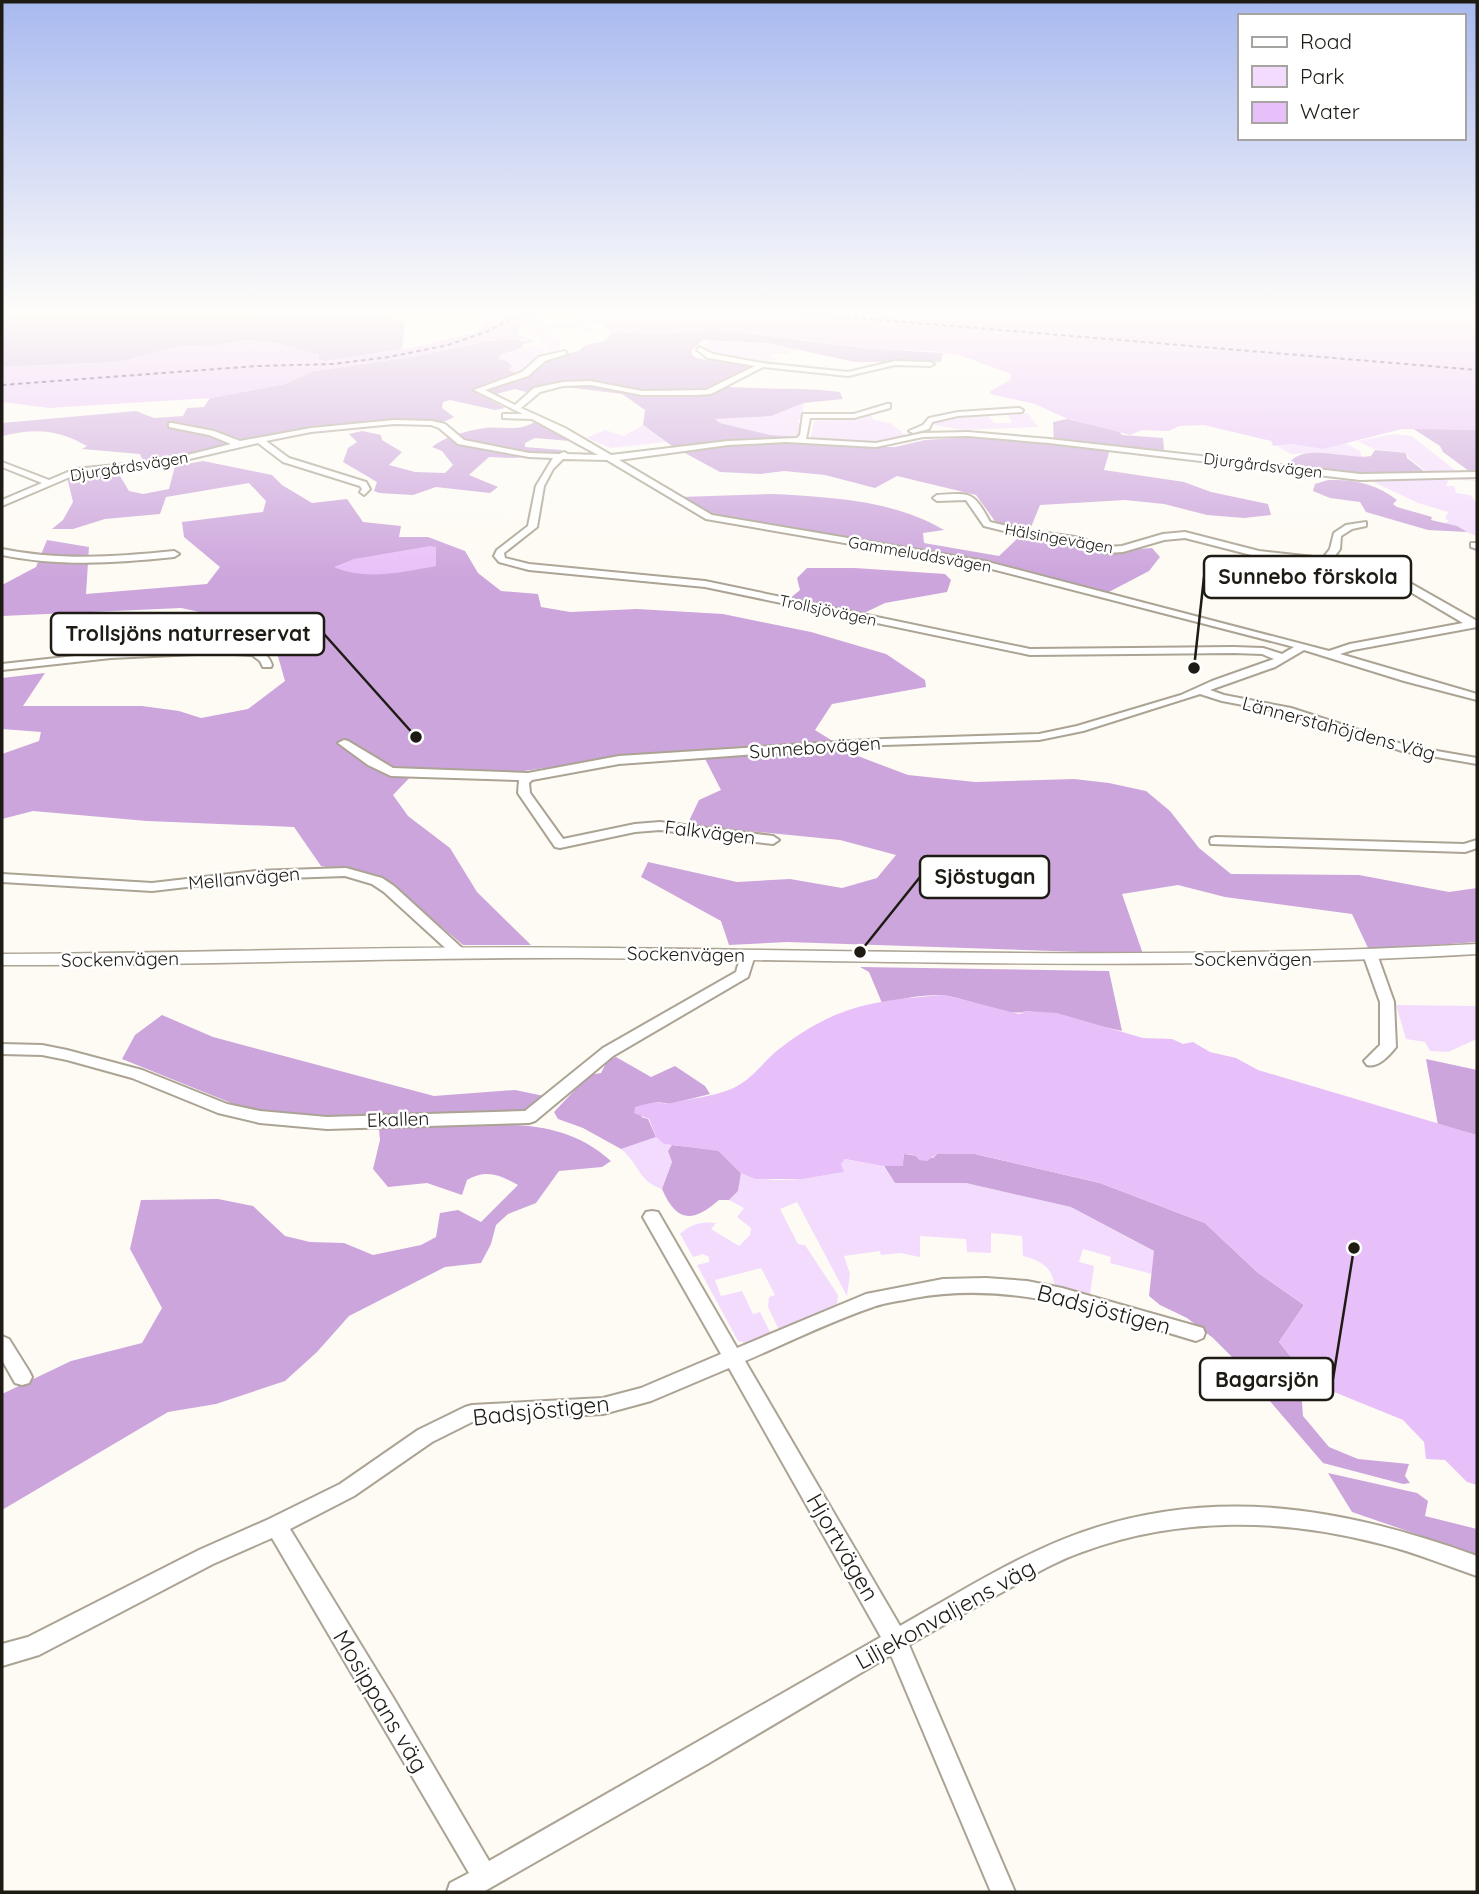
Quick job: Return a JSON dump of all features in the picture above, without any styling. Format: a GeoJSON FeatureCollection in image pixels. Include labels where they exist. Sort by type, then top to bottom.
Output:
{"type":"FeatureCollection","features":[{"type":"Feature","properties":{"kind":"street","name":"Gammeluddsvägen"},"geometry":{"type":"LineString","coordinates":[[502,401],[577,440],[709,517],[975,562],[1303,646],[1477,698]]}},
{"type":"Feature","properties":{"kind":"street"},"geometry":{"type":"LineString","coordinates":[[516,408],[524,401]]}},
{"type":"Feature","properties":{"kind":"street"},"geometry":{"type":"LineString","coordinates":[[799,441],[804,436],[806,416],[854,416],[887,406]]}},
{"type":"Feature","properties":{"kind":"street"},"geometry":{"type":"LineString","coordinates":[[915,436],[909,431],[926,427],[929,420],[935,417],[1019,410]]}},
{"type":"Feature","properties":{"kind":"street"},"geometry":{"type":"LineString","coordinates":[[506,416],[535,417]]}},
{"type":"Feature","properties":{"kind":"street","name":"Djurgårdsvägen"},"geometry":{"type":"LineString","coordinates":[[2,503],[75,472],[168,462],[239,444],[352,425],[424,422],[442,426],[454,438],[470,444],[516,453],[609,458],[727,443],[799,441],[876,445],[915,436],[997,435],[1360,477],[1477,475]]}},
{"type":"Feature","properties":{"kind":"street"},"geometry":{"type":"LineString","coordinates":[[173,425],[211,433],[239,444]]}},
{"type":"Feature","properties":{"kind":"street"},"geometry":{"type":"LineString","coordinates":[[260,440],[286,460],[363,484],[364,492]]}},
{"type":"Feature","properties":{"kind":"street","name":"Trollsjövägen"},"geometry":{"type":"LineString","coordinates":[[577,440],[549,469],[533,510],[532,527],[500,552],[502,561],[530,567],[705,584],[1020,650],[1234,650],[1263,651],[1283,658]]}},
{"type":"Feature","properties":{"kind":"street"},"geometry":{"type":"LineString","coordinates":[[2,464],[47,482]]}},
{"type":"Feature","properties":{"kind":"street","name":"Hälsingevägen"},"geometry":{"type":"LineString","coordinates":[[937,498],[970,497],[977,502],[987,524],[1024,533],[1075,540],[1107,550],[1123,549],[1163,537],[1185,535],[1259,554],[1326,561],[1359,575],[1400,580],[1475,624]]}},
{"type":"Feature","properties":{"kind":"street"},"geometry":{"type":"LineString","coordinates":[[1326,561],[1335,549],[1334,534],[1363,524]]}},
{"type":"Feature","properties":{"kind":"street"},"geometry":{"type":"LineString","coordinates":[[2,552],[33,560],[70,562],[174,554]]}},
{"type":"Feature","properties":{"kind":"street"},"geometry":{"type":"LineString","coordinates":[[1329,655],[1350,647],[1475,624]]}},
{"type":"Feature","properties":{"kind":"street"},"geometry":{"type":"LineString","coordinates":[[1283,658],[1303,646]]}},
{"type":"Feature","properties":{"kind":"street"},"geometry":{"type":"LineString","coordinates":[[2,667],[122,654],[217,650],[254,653],[265,659],[267,665]]}},
{"type":"Feature","properties":{"kind":"street","name":"Sunnebovägen"},"geometry":{"type":"LineString","coordinates":[[344,743],[362,754],[372,765],[391,772],[527,777],[619,760],[873,743],[1039,737],[1079,729],[1202,691],[1216,683],[1271,665],[1283,658]]}},
{"type":"Feature","properties":{"kind":"street","name":"Lännerstahöjdens Väg"},"geometry":{"type":"LineString","coordinates":[[1202,691],[1222,698],[1274,706],[1406,748],[1477,761]]}},
{"type":"Feature","properties":{"kind":"street","name":"Falkvägen"},"geometry":{"type":"LineString","coordinates":[[527,777],[523,783],[524,793],[560,844],[635,828],[660,826],[773,840]]}},
{"type":"Feature","properties":{"kind":"street"},"geometry":{"type":"LineString","coordinates":[[1216,841],[1465,848],[1477,845]]}},
{"type":"Feature","properties":{"kind":"street","name":"Mellanvägen"},"geometry":{"type":"LineString","coordinates":[[2,878],[152,887],[256,875],[346,872],[377,881],[389,889],[458,952]]}},
{"type":"Feature","properties":{"kind":"street","name":"Sockenvägen"},"geometry":{"type":"LineString","coordinates":[[2,960],[458,952],[1255,960],[1371,957],[1477,949]]}},
{"type":"Feature","properties":{"kind":"street","name":"Ekallen"},"geometry":{"type":"LineString","coordinates":[[2,1049],[42,1050],[67,1055],[162,1082],[224,1109],[270,1119],[327,1123],[529,1116],[608,1052],[743,974],[748,956]]}},
{"type":"Feature","properties":{"kind":"street"},"geometry":{"type":"LineString","coordinates":[[1371,957],[1387,1002],[1389,1022],[1388,1047],[1372,1061]]}},
{"type":"Feature","properties":{"kind":"street","name":"Hjortvägen"},"geometry":{"type":"LineString","coordinates":[[652,1217],[895,1639],[1003,1892]]}},
{"type":"Feature","properties":{"kind":"street","name":"Badsjöstigen"},"geometry":{"type":"LineString","coordinates":[[2,1655],[32,1647],[206,1557],[347,1490],[425,1436],[472,1413],[603,1406],[644,1395],[872,1299],[904,1291],[943,1286],[986,1284],[1027,1288],[1062,1295],[1196,1333]]}},
{"type":"Feature","properties":{"kind":"street"},"geometry":{"type":"LineString","coordinates":[[2,1344],[22,1377]]}},
{"type":"Feature","properties":{"kind":"street","name":"Liljekonvaljens väg"},"geometry":{"type":"LineString","coordinates":[[459,1892],[779,1709],[895,1639],[1048,1557],[1115,1531],[1182,1518],[1257,1514],[1337,1522],[1416,1543],[1477,1566]]}},
{"type":"Feature","properties":{"kind":"street","name":"Mosippans väg"},"geometry":{"type":"LineString","coordinates":[[276,1526],[485,1877]]}},
{"type":"Feature","properties":{"kind":"green space"},"geometry":{"type":"Polygon","coordinates":[[[804,403],[802,419],[798,420],[798,423],[802,423],[801,437],[770,435],[720,423],[714,418],[760,416],[804,403]]]}},
{"type":"Feature","properties":{"kind":"green space"},"geometry":{"type":"Polygon","coordinates":[[[1007,413],[1028,413],[1038,427],[963,430],[933,425],[935,420],[988,416],[994,423],[1012,423],[1007,413]]]}},
{"type":"Feature","properties":{"kind":"green space"},"geometry":{"type":"Polygon","coordinates":[[[871,415],[874,420],[890,423],[907,436],[878,444],[810,441],[814,421],[861,419],[871,415]]]}},
{"type":"Feature","properties":{"kind":"green space"},"geometry":{"type":"Polygon","coordinates":[[[643,425],[665,442],[611,448],[586,438],[605,430],[624,436],[643,425]]]}},
{"type":"Feature","properties":{"kind":"green space"},"geometry":{"type":"Polygon","coordinates":[[[1394,434],[1412,436],[1456,471],[1427,472],[1409,458],[1407,453],[1374,449],[1357,441],[1394,434]]]}},
{"type":"Feature","properties":{"kind":"green space"},"geometry":{"type":"Polygon","coordinates":[[[1345,443],[1360,451],[1362,458],[1329,453],[1291,454],[1277,446],[1291,444],[1323,449],[1345,443]]]}},
{"type":"Feature","properties":{"kind":"green space"},"geometry":{"type":"Polygon","coordinates":[[[1467,476],[1477,481],[1449,479],[1446,486],[1454,486],[1456,493],[1470,495],[1477,503],[1477,536],[1445,524],[1449,520],[1445,519],[1448,512],[1418,503],[1367,479],[1467,476]]]}},
{"type":"Feature","properties":{"kind":"green space"},"geometry":{"type":"Polygon","coordinates":[[[1396,1005],[1477,1006],[1477,1039],[1448,1052],[1430,1051],[1425,1042],[1406,1039],[1396,1005]]]}},
{"type":"Feature","properties":{"kind":"green space"},"geometry":{"type":"Polygon","coordinates":[[[656,1137],[664,1144],[672,1145],[668,1151],[672,1162],[662,1189],[648,1182],[621,1149],[656,1137]]]}},
{"type":"Feature","properties":{"kind":"green space"},"geometry":{"type":"Polygon","coordinates":[[[844,1159],[883,1166],[895,1183],[966,1183],[1071,1207],[1155,1252],[1152,1274],[1110,1263],[1111,1257],[1083,1249],[1079,1262],[1094,1266],[1090,1294],[1055,1287],[1045,1266],[1023,1256],[1022,1236],[991,1233],[991,1253],[967,1252],[966,1239],[920,1236],[920,1257],[900,1253],[881,1255],[880,1251],[844,1256],[850,1274],[847,1296],[797,1202],[780,1209],[798,1244],[805,1245],[838,1295],[837,1304],[779,1330],[768,1307],[769,1297],[775,1295],[761,1268],[715,1280],[721,1296],[742,1291],[753,1314],[760,1312],[771,1334],[745,1343],[738,1341],[697,1265],[709,1262],[709,1257],[703,1254],[693,1257],[680,1234],[697,1224],[716,1223],[711,1229],[739,1246],[750,1235],[751,1228],[737,1217],[744,1208],[729,1200],[738,1191],[741,1173],[766,1179],[805,1178],[843,1172],[841,1164],[844,1159]]]}},
{"type":"Feature","properties":{"kind":"shaded area"},"geometry":{"type":"Polygon","coordinates":[[[208,401],[445,401],[442,408],[454,417],[441,423],[386,420],[304,429],[170,460],[144,463],[140,454],[82,449],[87,446],[56,433],[35,431],[2,436],[2,423],[136,411],[154,418],[183,416],[187,408],[204,407],[208,401]]]}},
{"type":"Feature","properties":{"kind":"shaded area"},"geometry":{"type":"Polygon","coordinates":[[[456,401],[493,401],[505,408],[495,410],[456,401]]]}},
{"type":"Feature","properties":{"kind":"shaded area"},"geometry":{"type":"Polygon","coordinates":[[[633,401],[820,401],[804,403],[771,416],[715,419],[720,423],[770,435],[801,437],[797,440],[764,439],[676,449],[643,425],[645,410],[633,401]]]}},
{"type":"Feature","properties":{"kind":"shaded area"},"geometry":{"type":"Polygon","coordinates":[[[1067,419],[1119,431],[1122,435],[1163,438],[1164,450],[1123,447],[1110,449],[1104,470],[1184,482],[1211,492],[1268,504],[1271,515],[1244,518],[1207,515],[1164,504],[1125,500],[1040,505],[1029,532],[997,524],[976,495],[897,476],[875,488],[825,475],[784,471],[761,474],[720,472],[683,452],[722,445],[767,442],[895,447],[925,440],[972,437],[1054,443],[1053,422],[1067,419]]]}},
{"type":"Feature","properties":{"kind":"shaded area"},"geometry":{"type":"Polygon","coordinates":[[[534,422],[569,441],[535,438],[525,443],[525,447],[562,450],[559,454],[489,457],[469,475],[498,487],[490,493],[436,487],[413,495],[379,493],[374,491],[377,482],[343,462],[348,448],[357,442],[349,434],[362,431],[381,435],[382,440],[402,452],[389,465],[415,472],[445,473],[453,465],[442,451],[432,447],[437,443],[472,430],[517,428],[534,422]]]}},
{"type":"Feature","properties":{"kind":"shaded area"},"geometry":{"type":"Polygon","coordinates":[[[1412,428],[1477,430],[1477,472],[1469,471],[1443,452],[1440,446],[1412,428]]]}},
{"type":"Feature","properties":{"kind":"shaded area"},"geometry":{"type":"Polygon","coordinates":[[[1375,450],[1406,453],[1407,458],[1425,472],[1361,475],[1292,466],[1290,462],[1297,456],[1306,454],[1328,453],[1362,457],[1371,456],[1375,450]]]}},
{"type":"Feature","properties":{"kind":"shaded area"},"geometry":{"type":"Polygon","coordinates":[[[203,461],[272,475],[282,485],[312,503],[347,499],[363,522],[401,526],[399,537],[428,537],[465,551],[478,573],[501,591],[538,594],[541,607],[570,612],[637,609],[723,614],[811,632],[886,654],[925,680],[926,687],[832,704],[815,730],[855,755],[908,775],[975,782],[1074,779],[1146,791],[1170,811],[1199,848],[1231,874],[1359,875],[1449,892],[1477,888],[1477,942],[1369,950],[1352,914],[1225,897],[1178,885],[1122,894],[1143,954],[787,942],[729,945],[721,921],[641,877],[648,862],[737,882],[790,879],[842,888],[877,878],[896,855],[840,840],[687,825],[699,800],[721,790],[702,753],[640,755],[516,772],[417,770],[393,795],[408,816],[450,848],[477,892],[531,945],[463,945],[383,878],[321,866],[294,827],[147,821],[33,811],[2,819],[2,754],[39,741],[41,732],[2,729],[2,678],[45,673],[23,706],[142,706],[179,711],[201,718],[248,709],[285,681],[277,653],[251,649],[257,624],[181,608],[2,616],[2,585],[36,567],[47,540],[89,547],[86,594],[207,584],[220,567],[184,537],[182,522],[263,512],[266,501],[249,483],[166,497],[160,514],[105,519],[73,529],[52,529],[63,520],[73,502],[67,477],[117,471],[129,491],[143,494],[169,489],[175,466],[203,461]]]}},
{"type":"Feature","properties":{"kind":"shaded area"},"geometry":{"type":"Polygon","coordinates":[[[1328,480],[1347,480],[1373,486],[1397,500],[1393,504],[1397,507],[1432,517],[1431,520],[1457,526],[1467,532],[1428,530],[1366,512],[1360,502],[1330,498],[1313,491],[1315,484],[1328,480]]]}},
{"type":"Feature","properties":{"kind":"shaded area"},"geometry":{"type":"Polygon","coordinates":[[[773,494],[839,499],[883,506],[925,520],[944,530],[923,533],[924,543],[999,556],[1020,536],[1115,551],[1152,548],[1160,557],[1149,571],[1105,594],[979,562],[727,521],[680,497],[773,494]]]}},
{"type":"Feature","properties":{"kind":"shaded area"},"geometry":{"type":"Polygon","coordinates":[[[807,568],[945,574],[951,580],[947,592],[885,603],[862,614],[788,600],[800,590],[797,578],[807,568]]]}},
{"type":"Feature","properties":{"kind":"shaded area"},"geometry":{"type":"Polygon","coordinates":[[[860,967],[1109,971],[1122,1031],[1039,1013],[1009,1012],[939,995],[882,1003],[869,972],[860,967]]]}},
{"type":"Feature","properties":{"kind":"shaded area"},"geometry":{"type":"Polygon","coordinates":[[[162,1015],[213,1037],[434,1096],[515,1090],[544,1096],[533,1108],[507,1114],[336,1116],[262,1113],[122,1059],[135,1035],[162,1015]]]}},
{"type":"Feature","properties":{"kind":"shaded area"},"geometry":{"type":"Polygon","coordinates":[[[616,1057],[651,1077],[675,1066],[705,1086],[710,1094],[670,1104],[658,1102],[641,1117],[648,1119],[656,1137],[621,1149],[583,1128],[558,1119],[554,1112],[589,1075],[601,1073],[607,1061],[616,1057]]]}},
{"type":"Feature","properties":{"kind":"shaded area"},"geometry":{"type":"Polygon","coordinates":[[[1426,1059],[1477,1070],[1477,1135],[1438,1125],[1426,1059]]]}},
{"type":"Feature","properties":{"kind":"shaded area"},"geometry":{"type":"Polygon","coordinates":[[[493,1124],[541,1128],[570,1135],[611,1161],[602,1167],[559,1171],[536,1203],[508,1214],[496,1225],[491,1244],[481,1263],[445,1267],[349,1316],[317,1352],[285,1381],[216,1404],[168,1412],[2,1510],[2,1394],[71,1361],[142,1343],[162,1308],[130,1249],[141,1200],[218,1199],[253,1206],[285,1236],[310,1242],[344,1243],[373,1255],[421,1245],[436,1237],[440,1213],[458,1210],[481,1222],[518,1185],[499,1176],[487,1174],[467,1180],[462,1195],[427,1183],[388,1187],[373,1169],[380,1140],[379,1129],[387,1125],[493,1124]]]}},
{"type":"Feature","properties":{"kind":"shaded area"},"geometry":{"type":"Polygon","coordinates":[[[672,1145],[718,1150],[741,1173],[738,1191],[729,1200],[719,1200],[702,1212],[687,1216],[680,1214],[662,1189],[672,1162],[668,1151],[672,1145]]]}},
{"type":"Feature","properties":{"kind":"shaded area"},"geometry":{"type":"Polygon","coordinates":[[[904,1154],[933,1158],[937,1154],[975,1154],[1100,1183],[1205,1223],[1257,1272],[1304,1305],[1279,1342],[1312,1383],[1301,1389],[1303,1416],[1329,1447],[1358,1459],[1409,1464],[1405,1476],[1410,1483],[1403,1484],[1323,1463],[1213,1338],[1187,1318],[1160,1305],[1149,1296],[1154,1251],[1071,1207],[966,1183],[895,1183],[884,1166],[902,1166],[904,1154]]]}},
{"type":"Feature","properties":{"kind":"shaded area"},"geometry":{"type":"Polygon","coordinates":[[[1328,1473],[1417,1493],[1428,1501],[1425,1516],[1477,1529],[1477,1555],[1352,1512],[1328,1473]]]}},
{"type":"Feature","properties":{"kind":"water"},"geometry":{"type":"Polygon","coordinates":[[[2,401],[155,401],[49,408],[2,401]]]}},
{"type":"Feature","properties":{"kind":"water"},"geometry":{"type":"Polygon","coordinates":[[[1023,401],[1477,401],[1477,430],[1402,429],[1323,449],[1291,444],[1273,446],[1271,441],[1204,425],[1179,426],[1169,431],[1142,430],[1130,435],[1068,419],[1023,401]]]}},
{"type":"Feature","properties":{"kind":"water"},"geometry":{"type":"Polygon","coordinates":[[[436,547],[436,566],[398,573],[371,574],[359,574],[334,567],[354,559],[436,547]]]}},
{"type":"Feature","properties":{"kind":"water"},"geometry":{"type":"Polygon","coordinates":[[[945,995],[1019,1014],[1027,1011],[1057,1013],[1143,1038],[1172,1039],[1183,1044],[1193,1042],[1210,1052],[1236,1058],[1258,1070],[1477,1135],[1477,1485],[1467,1482],[1445,1460],[1426,1459],[1424,1442],[1403,1420],[1312,1383],[1279,1342],[1304,1305],[1257,1272],[1205,1223],[1100,1183],[975,1154],[937,1154],[927,1161],[919,1160],[915,1155],[904,1154],[903,1166],[883,1166],[845,1159],[841,1164],[844,1172],[803,1179],[755,1179],[741,1173],[718,1151],[664,1144],[656,1137],[649,1119],[634,1113],[635,1107],[646,1104],[670,1104],[732,1089],[803,1032],[841,1013],[879,1002],[945,995]]]}},
{"type":"Feature","properties":{"kind":"place","name":"Sunnebo förskola"},"geometry":{"type":"Point","coordinates":[1194,668]}},
{"type":"Feature","properties":{"kind":"place","name":"Trollsjöns naturreservat"},"geometry":{"type":"Point","coordinates":[416,737]}},
{"type":"Feature","properties":{"kind":"place","name":"Sjöstugan"},"geometry":{"type":"Point","coordinates":[860,952]}},
{"type":"Feature","properties":{"kind":"place","name":"Bagarsjön"},"geometry":{"type":"Point","coordinates":[1354,1248]}}]}
